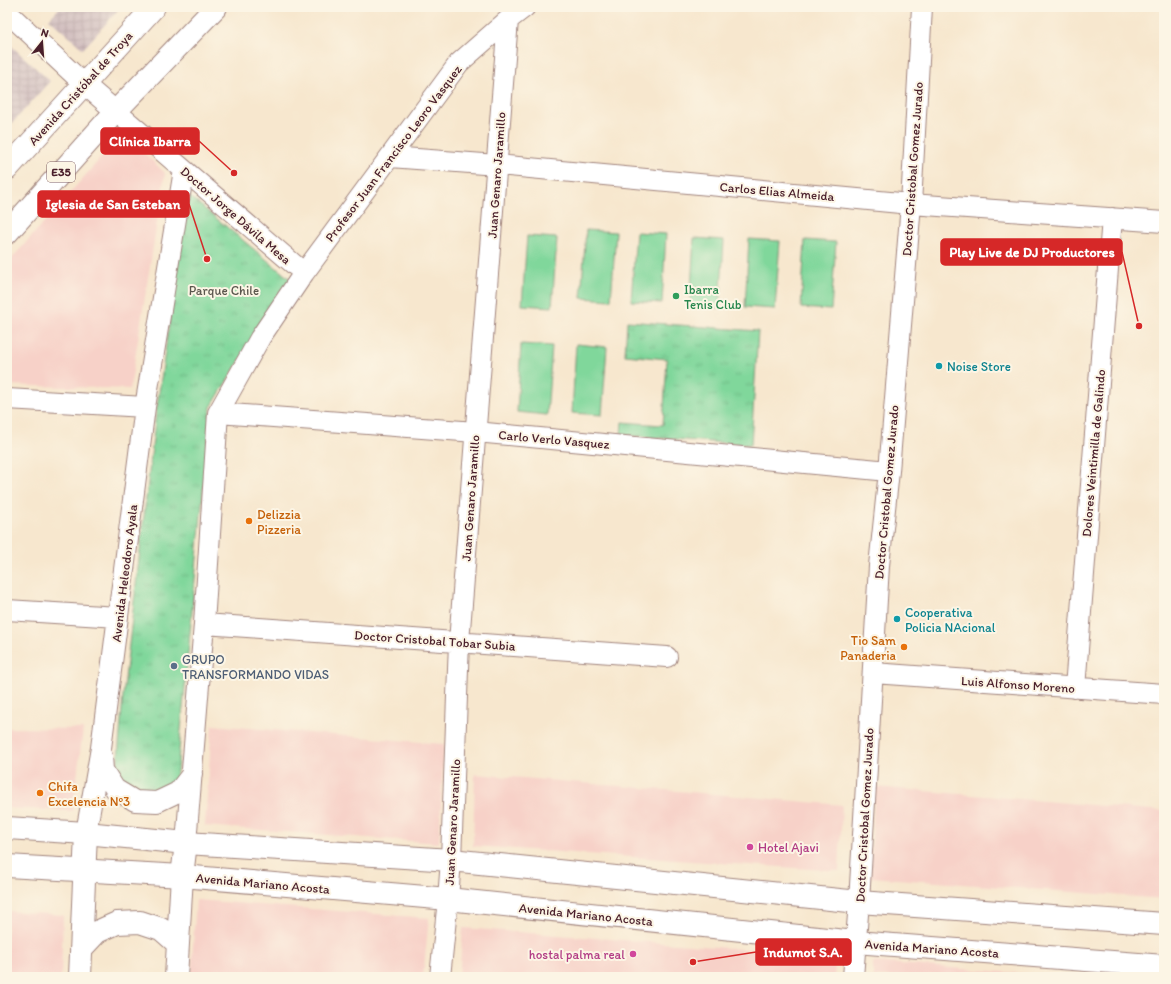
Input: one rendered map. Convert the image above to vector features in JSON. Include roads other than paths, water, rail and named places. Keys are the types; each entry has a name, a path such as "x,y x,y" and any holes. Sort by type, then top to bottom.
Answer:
{"main road":[{"name":"Avenida Cristóbal de Troya","path":"7,169 154,7"},
{"name":"E35","path":"7,233 116,111 216,7"},
{"path":"7,828 186,843 451,860 859,902 1164,924"},
{"name":"Avenida Heleodoro Ayala","path":"80,977 86,834"},
{"path":"176,977 182,876 186,843"},
{"name":"Avenida Mariano Acosta","path":"7,866 182,876 448,899 856,942 1164,966"},
{"path":"81,949 97,932 117,923 140,922 161,929 178,944"}],"street":[{"name":"Profesor Juan Francisco Leoro Vasquez","path":"304,273 460,63 508,20 525,7"},
{"name":"Doctor Cristobal Gomez Jurado","path":"853,977 859,902 879,566 889,471 911,204 922,7"},
{"name":"Doctor Jorge Dávila Mesa","path":"7,12 84,84 304,273"},
{"name":"Juan Genaro Jaramillo","path":"440,977 451,860 459,642 508,20"},
{"name":"Carlos Elias Almeida","path":"390,157 497,165 911,204 1164,222"},
{"name":"Avenida Heleodoro Ayala","path":"86,834 101,748 145,407 184,170"},
{"name":"Dolores Veintimilla de Galindo","path":"1075,688 1112,218"},
{"path":"186,843 204,624 218,413 260,338 304,273"},
{"path":"7,399 145,407"},
{"name":"Carlo Verlo Vasquez","path":"218,413 476,432 889,471"},
{"path":"7,610 118,617"},
{"name":"Doctor Cristobal Tobar Subia","path":"204,624 666,657"},
{"name":"Luis Alfonso Moreno","path":"873,673 1164,694"},
{"path":"101,748 103,770 115,790 135,801 157,802 178,792 192,774"}],"place":[{"name":"Clínica Ibarra","path":"234,173"},
{"name":"Iglesia de San Esteban","path":"207,259"},
{"name":"Ibarra Tenis Club","path":"676,296"},
{"name":"Play Live de DJ Productores","path":"1139,326"},
{"name":"Noise Store","path":"939,366"},
{"name":"Delizzia Pizzeria","path":"249,521"},
{"name":"Cooperativa Policia NAcional","path":"897,619"},
{"name":"Tio Sam Panaderia","path":"904,647"},
{"name":"GRUPO TRANSFORMANDO VIDAS","path":"174,666"},
{"name":"Chifa Excelencia Nº3","path":"40,793"},
{"name":"Hotel Ajavi","path":"750,847"},
{"name":"hostal palma real","path":"633,954"},
{"name":"Indumot S.A.","path":"693,962"}],"park label":[{"name":"Parque Chile","path":"224,290"}]}
